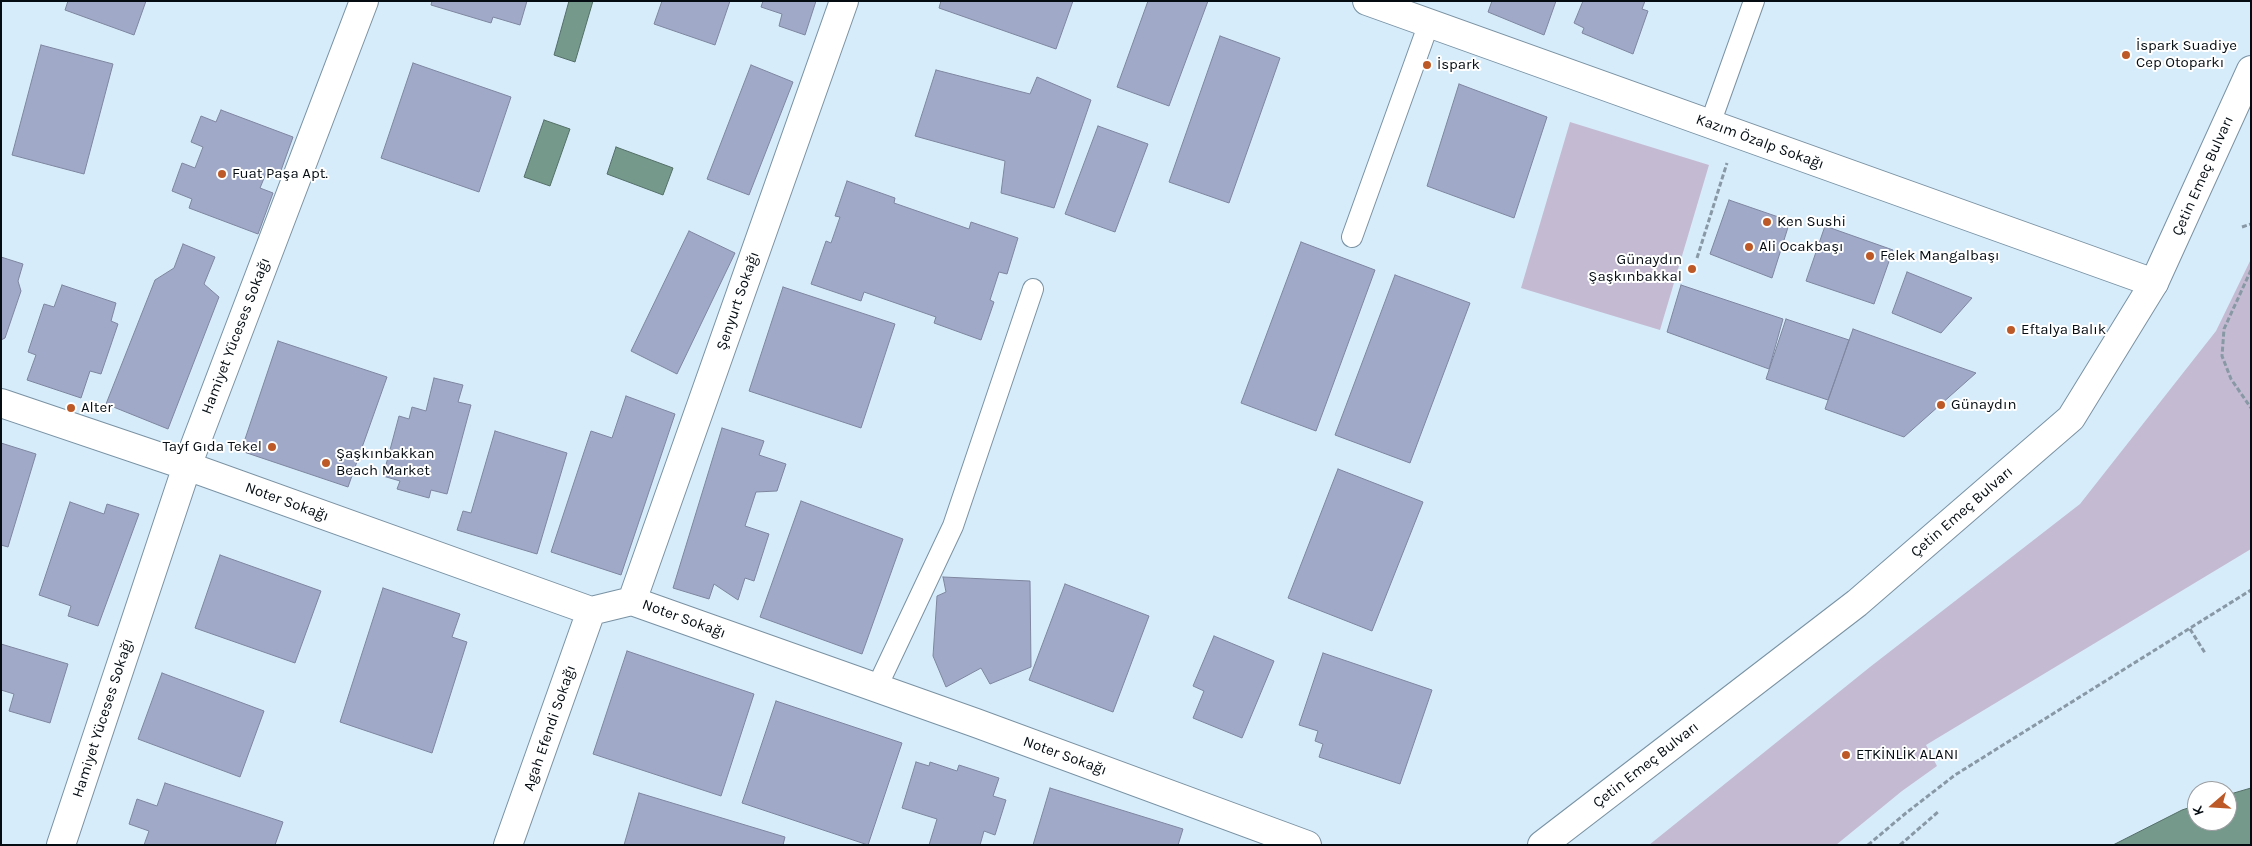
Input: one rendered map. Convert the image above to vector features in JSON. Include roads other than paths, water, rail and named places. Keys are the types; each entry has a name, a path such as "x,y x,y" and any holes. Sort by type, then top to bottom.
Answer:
{"street":[{"name":"Hamiyet Yüceses Sokağı","path":"61,845 186,466 364,1"},
{"name":"Şenyurt Sokağı","path":"632,601 844,1"},
{"name":"Kazım Özalp Sokağı","path":"1367,1 2154,283"},
{"name":"Çetin Emeç Bulvarı","path":"1542,845 1857,603 2072,418 2154,283 2251,70"},
{"name":"Noter Sokağı","path":"1,403 186,466 591,610 632,601 877,687 1307,845"},
{"name":"Agah Efendi Sokağı","path":"508,845 591,610"}],"lane":[{"path":"1710,124 1754,1"},
{"path":"1352,237 1429,23"},
{"path":"877,687 953,526 1034,288"}],"place":[{"name":"İspark Suadiye Cep Otoparkı","path":"2126,55"},
{"name":"İspark","path":"1427,65"},
{"name":"Fuat Paşa Apt.","path":"222,174"},
{"name":"Ken Sushi","path":"1767,222"},
{"name":"Ali Ocakbaşı","path":"1749,247"},
{"name":"Felek Mangalbaşı","path":"1870,256"},
{"name":"Günaydın Şaşkınbakkal","path":"1692,269"},
{"name":"Eftalya Balık","path":"2011,330"},
{"name":"Günaydın","path":"1941,405"},
{"name":"Alter","path":"71,408"},
{"name":"Tayf Gıda Tekel","path":"272,447"},
{"name":"Şaşkınbakkan Beach Market","path":"326,463"},
{"name":"ETKİNLİK ALANI","path":"1846,755"}]}
